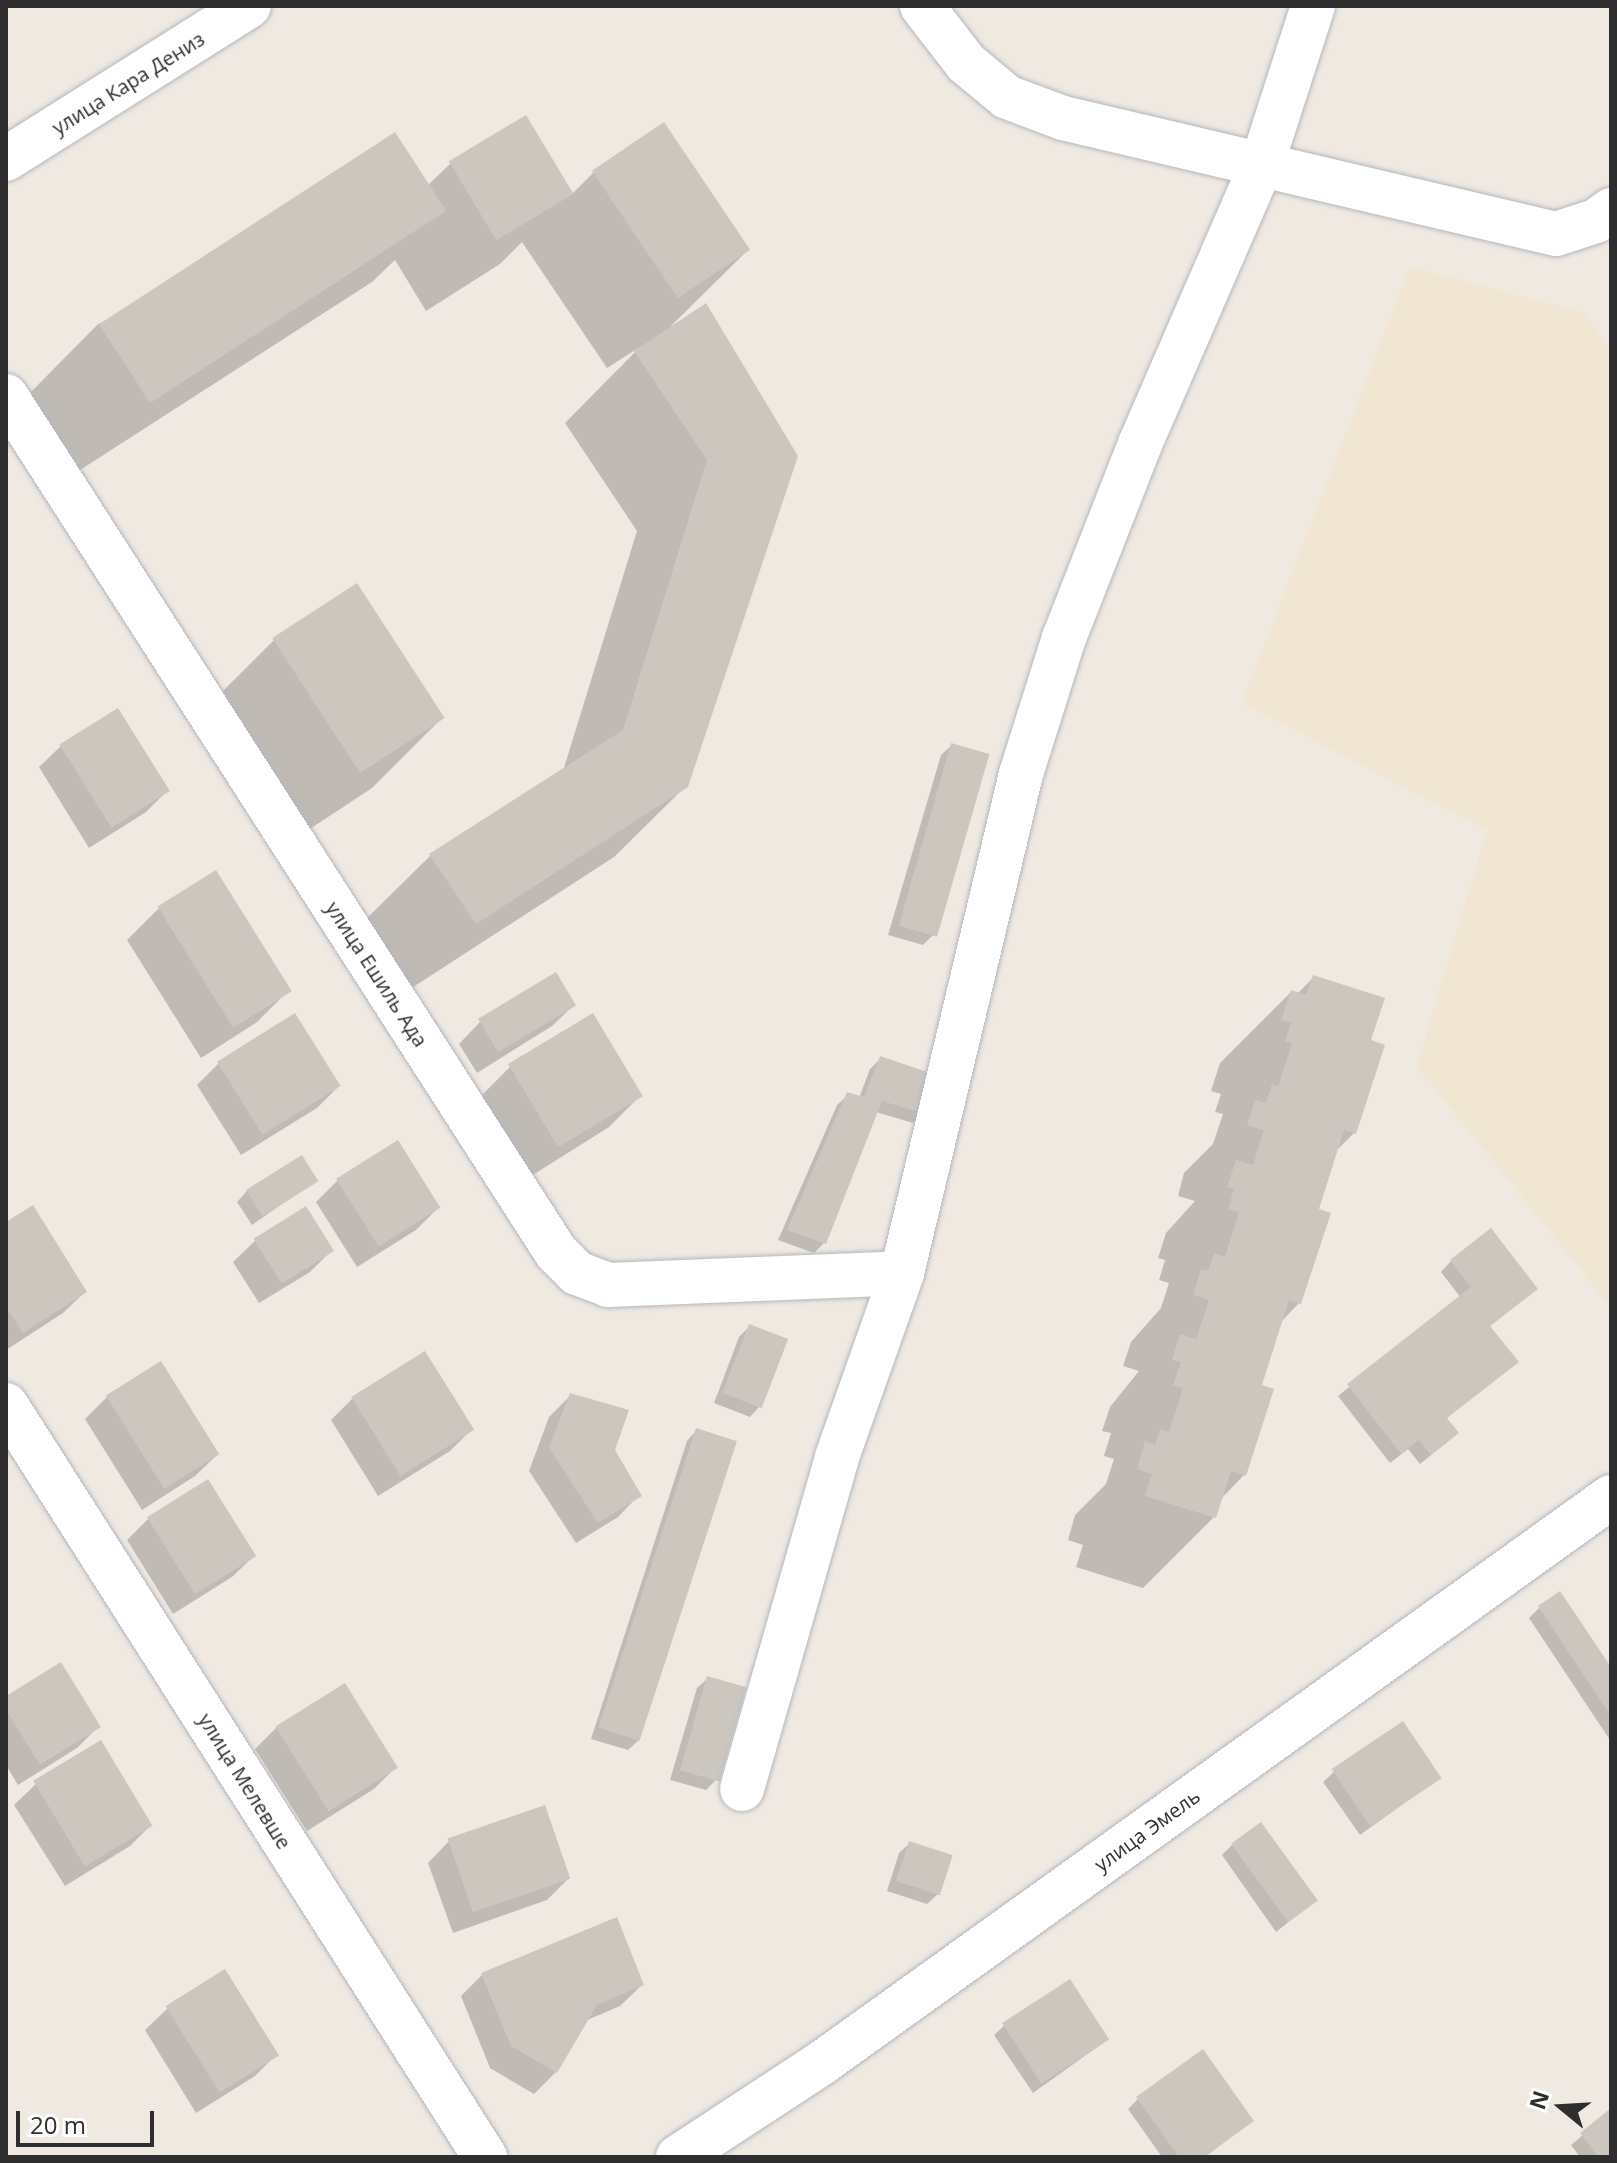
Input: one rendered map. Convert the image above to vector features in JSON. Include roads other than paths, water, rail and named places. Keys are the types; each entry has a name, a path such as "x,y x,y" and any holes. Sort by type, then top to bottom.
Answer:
{"street":[{"name":"улица Кара Дениз","path":"6,159 249,6"},
{"path":"922,6 966,63 1007,97 1063,118 1556,234 1596,221 1611,210"},
{"path":"742,1789 837,1457 902,1273 1021,774 1064,638 1262,164 1313,6"},
{"name":"улица Ешиль Ада","path":"6,396 556,1252 577,1273 608,1285 902,1273"},
{"name":"улица Мелевше","path":"6,1405 485,2157"},
{"name":"улица Эмель","path":"678,2157 823,2062 1611,1497"}]}
